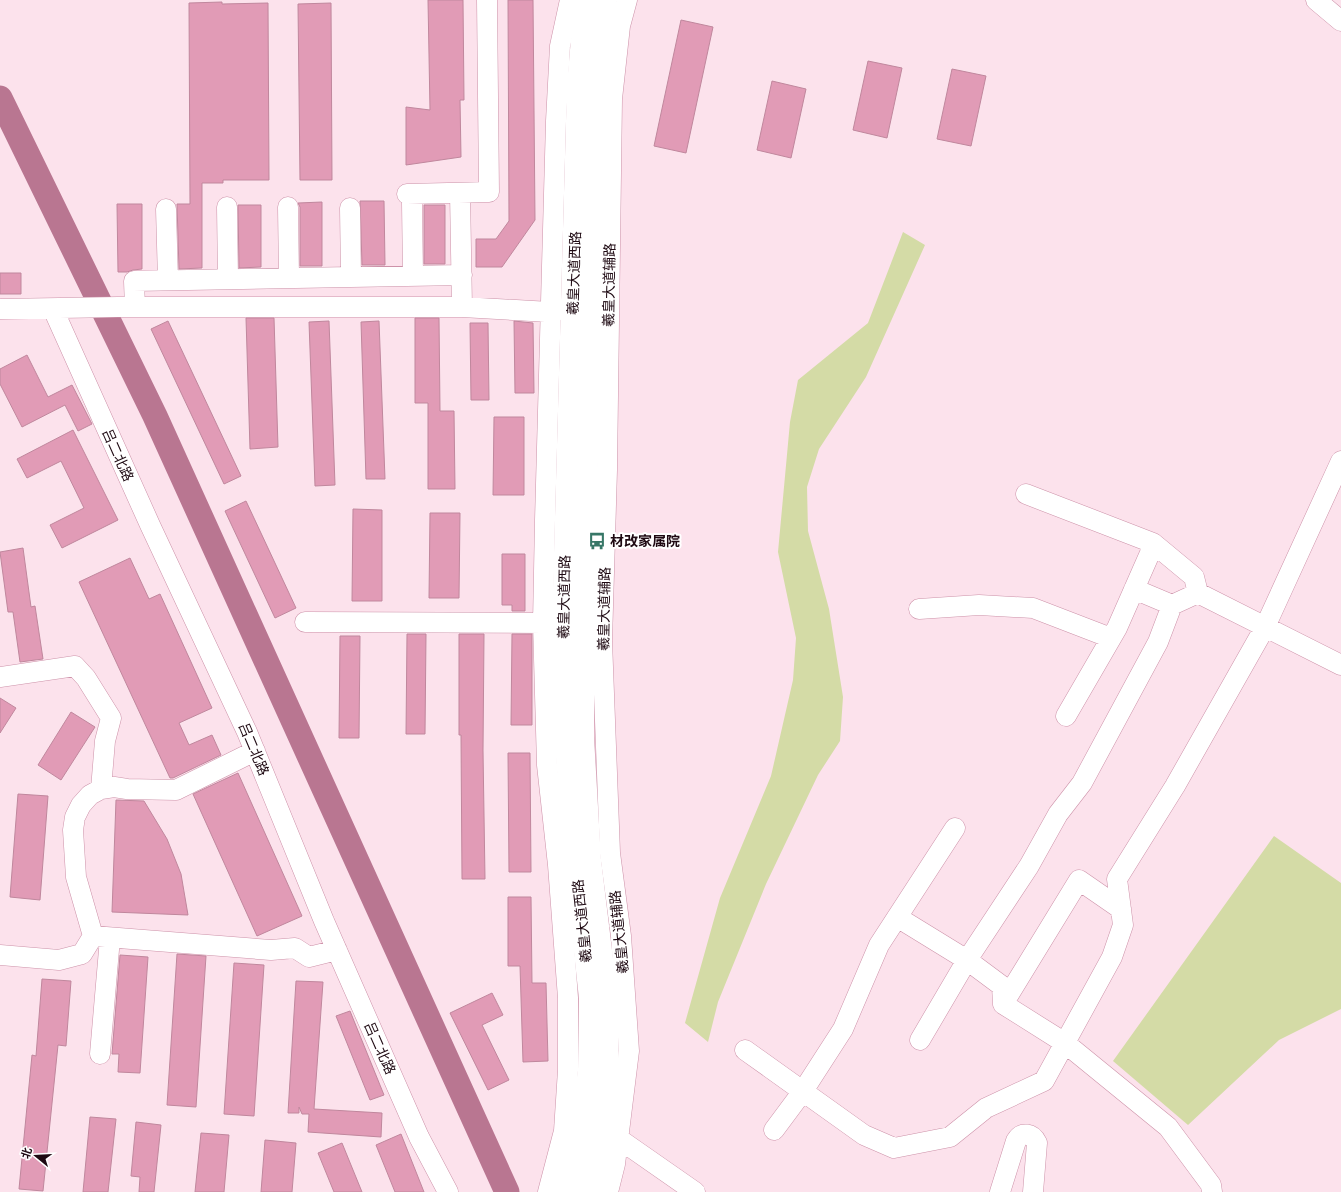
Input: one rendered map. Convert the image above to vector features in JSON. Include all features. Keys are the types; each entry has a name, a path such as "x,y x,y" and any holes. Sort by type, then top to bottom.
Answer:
{"main road":[{"name":"羲皇大道西路","path":"588,0 582,39 578,85 582,307 583,737 590,860 607,1000 608,1068 600,1141 588,1192"},
{"name":"羲皇大道西路","path":"567,1192 580,1141 589,1070 590,998 575,859 566,738 563,625 567,458 582,307 596,79 606,0"}],"street":[{"path":"413,276 410,198 489,192 487,0"},
{"path":"548,1192 564,1131 568,1070 568,998 558,865 547,765 543,623 556,121 560,46 570,0"},
{"name":"羲皇大道辅路","path":"608,1192 615,1164 629,1051 621,936 610,853 602,641 607,470 612,99 620,26 627,0"},
{"path":"1316,0 1341,21"},
{"path":"460,193 462,307"},
{"path":"227,207 228,279"},
{"path":"288,207 289,278"},
{"path":"350,208 351,277"},
{"path":"166,209 168,280"},
{"path":"126,307 134,281 462,275"},
{"path":"0,309 126,307 462,307 550,312 582,307"},
{"name":"吕二北路","path":"59,309 150,525 247,732 337,950 419,1137 448,1192"},
{"path":"745,1050 864,1135 894,1148 950,1137 986,1108 1044,1081 1112,957 1123,925 1117,879 1175,786 1265,627 1341,461"},
{"path":"1026,494 1154,544 1194,577 1198,593 1341,665"},
{"path":"1066,716 1117,628 1154,544"},
{"path":"1134,589 1172,606"},
{"path":"920,1040 967,960 1029,866 1058,814 1082,783 1158,642 1172,606 1198,593"},
{"path":"919,609 979,605 1033,608 1111,638"},
{"path":"305,622 543,623"},
{"path":"0,677 75,666 86,678 111,718 105,742 101,789"},
{"path":"100,1054 102,937 76,877 74,830 75,817 81,805 90,795 101,789 114,787 127,789 176,790 255,751"},
{"path":"774,1130 843,1029 879,945 955,828"},
{"path":"1002,1004 1079,880 1121,908"},
{"path":"897,917 967,960 1002,986 1002,1004"},
{"path":"0,956 59,960 82,954 102,937 271,950 295,948 308,957 337,950"},
{"path":"1002,1004 1065,1043 1168,1127 1211,1185 1212,1192"},
{"path":"1000,1192 1016,1141 1020,1136 1027,1134 1033,1137 1036,1143 1033,1192"},
{"path":"618,1139 695,1192"}],"green space":[{"path":"903,232 925,245 866,377 819,449 807,487 808,531 829,609 843,697 840,741 818,775 766,884 718,1002 708,1042 685,1023 720,898 771,776 793,680 796,638 778,552 790,422 798,380 868,323"},
{"path":"1274,836 1341,883 1341,1009 1279,1040 1188,1125 1113,1061"}],"building":[{"path":"428,0 463,0 464,100 460,100 461,157 406,165 406,107 430,110"},
{"path":"508,0 533,0 535,220 502,267 476,267 476,239 496,239 509,221"},
{"path":"222,2 222,4 268,3 269,180 223,180 223,183 202,183 202,268 179,269 177,204 190,204 189,3"},
{"path":"331,3 332,180 300,180 298,4"},
{"path":"681,20 713,27 686,153 654,146"},
{"path":"868,61 902,68 887,138 853,130"},
{"path":"952,69 986,76 971,146 937,139"},
{"path":"772,81 806,89 791,158 757,150"},
{"path":"360,201 384,201 385,265 362,265"},
{"path":"322,202 322,266 300,266 300,207 298,203"},
{"path":"117,204 142,204 142,269 118,272"},
{"path":"238,205 261,205 261,267 239,268"},
{"path":"424,205 445,205 445,264 424,264"},
{"path":"0,273 21,273 21,294 0,294"},
{"path":"246,318 274,318 278,447 250,449"},
{"path":"415,318 439,318 440,411 454,411 455,489 428,489 428,403 415,403"},
{"path":"168,321 241,476 224,484 151,329"},
{"path":"329,321 335,485 315,486 309,322"},
{"path":"379,321 385,479 366,479 361,322"},
{"path":"514,321 533,323 534,393 515,393"},
{"path":"470,323 488,323 489,400 471,400"},
{"path":"27,355 48,397 72,385 92,424 78,431 65,405 22,427 0,384 0,369"},
{"path":"494,417 524,417 524,495 493,495"},
{"path":"73,430 118,520 62,548 50,525 84,508 61,461 27,478 17,459"},
{"path":"246,501 296,608 275,618 225,511"},
{"path":"353,509 382,510 382,601 352,601"},
{"path":"430,513 460,513 459,598 429,598"},
{"path":"23,548 31,607 35,606 43,659 20,662 13,612 8,612 0,552"},
{"path":"502,554 525,554 525,611 512,611 512,605 502,605"},
{"path":"130,558 149,599 160,594 212,708 179,723 189,745 212,735 221,755 173,778 170,778 79,582"},
{"path":"407,634 426,634 425,734 406,734"},
{"path":"459,634 484,634 483,750 485,879 462,879 461,735 459,735"},
{"path":"512,634 532,634 532,725 511,725"},
{"path":"340,636 360,636 359,738 339,738"},
{"path":"0,698 16,708 0,733"},
{"path":"71,712 95,727 61,780 38,765"},
{"path":"508,753 530,753 531,872 509,872"},
{"path":"238,773 302,916 257,936 193,794"},
{"path":"18,794 48,796 40,900 10,897"},
{"path":"116,800 144,801 167,839 181,874 188,915 112,912"},
{"path":"508,897 531,897 532,983 546,983 548,1061 523,1062 520,966 508,966"},
{"path":"177,954 206,956 196,1107 167,1105"},
{"path":"120,955 148,957 140,1073 118,1072 119,1054 112,1054"},
{"path":"234,963 264,965 254,1116 224,1114"},
{"path":"42,979 71,981 66,1046 58,1045 43,1191 19,1189 32,1055 36,1056"},
{"path":"296,981 323,982 314,1109 382,1113 381,1137 308,1132 309,1114 302,1114 299,1107 299,1113 288,1113"},
{"path":"492,993 503,1015 482,1025 509,1080 488,1090 450,1013"},
{"path":"350,1011 384,1095 370,1100 336,1016"},
{"path":"90,1117 116,1119 108,1192 83,1192"},
{"path":"136,1122 161,1125 154,1192 139,1192 140,1177 131,1176"},
{"path":"201,1133 229,1135 224,1192 195,1192"},
{"path":"401,1134 424,1192 395,1192 376,1145"},
{"path":"265,1140 296,1143 292,1192 261,1192"},
{"path":"342,1143 362,1192 334,1192 318,1153"}],"waterway":[{"path":"0,98 155,416 507,1192"}],"place":[{"name":"材改家属院","path":"597,541"}]}
